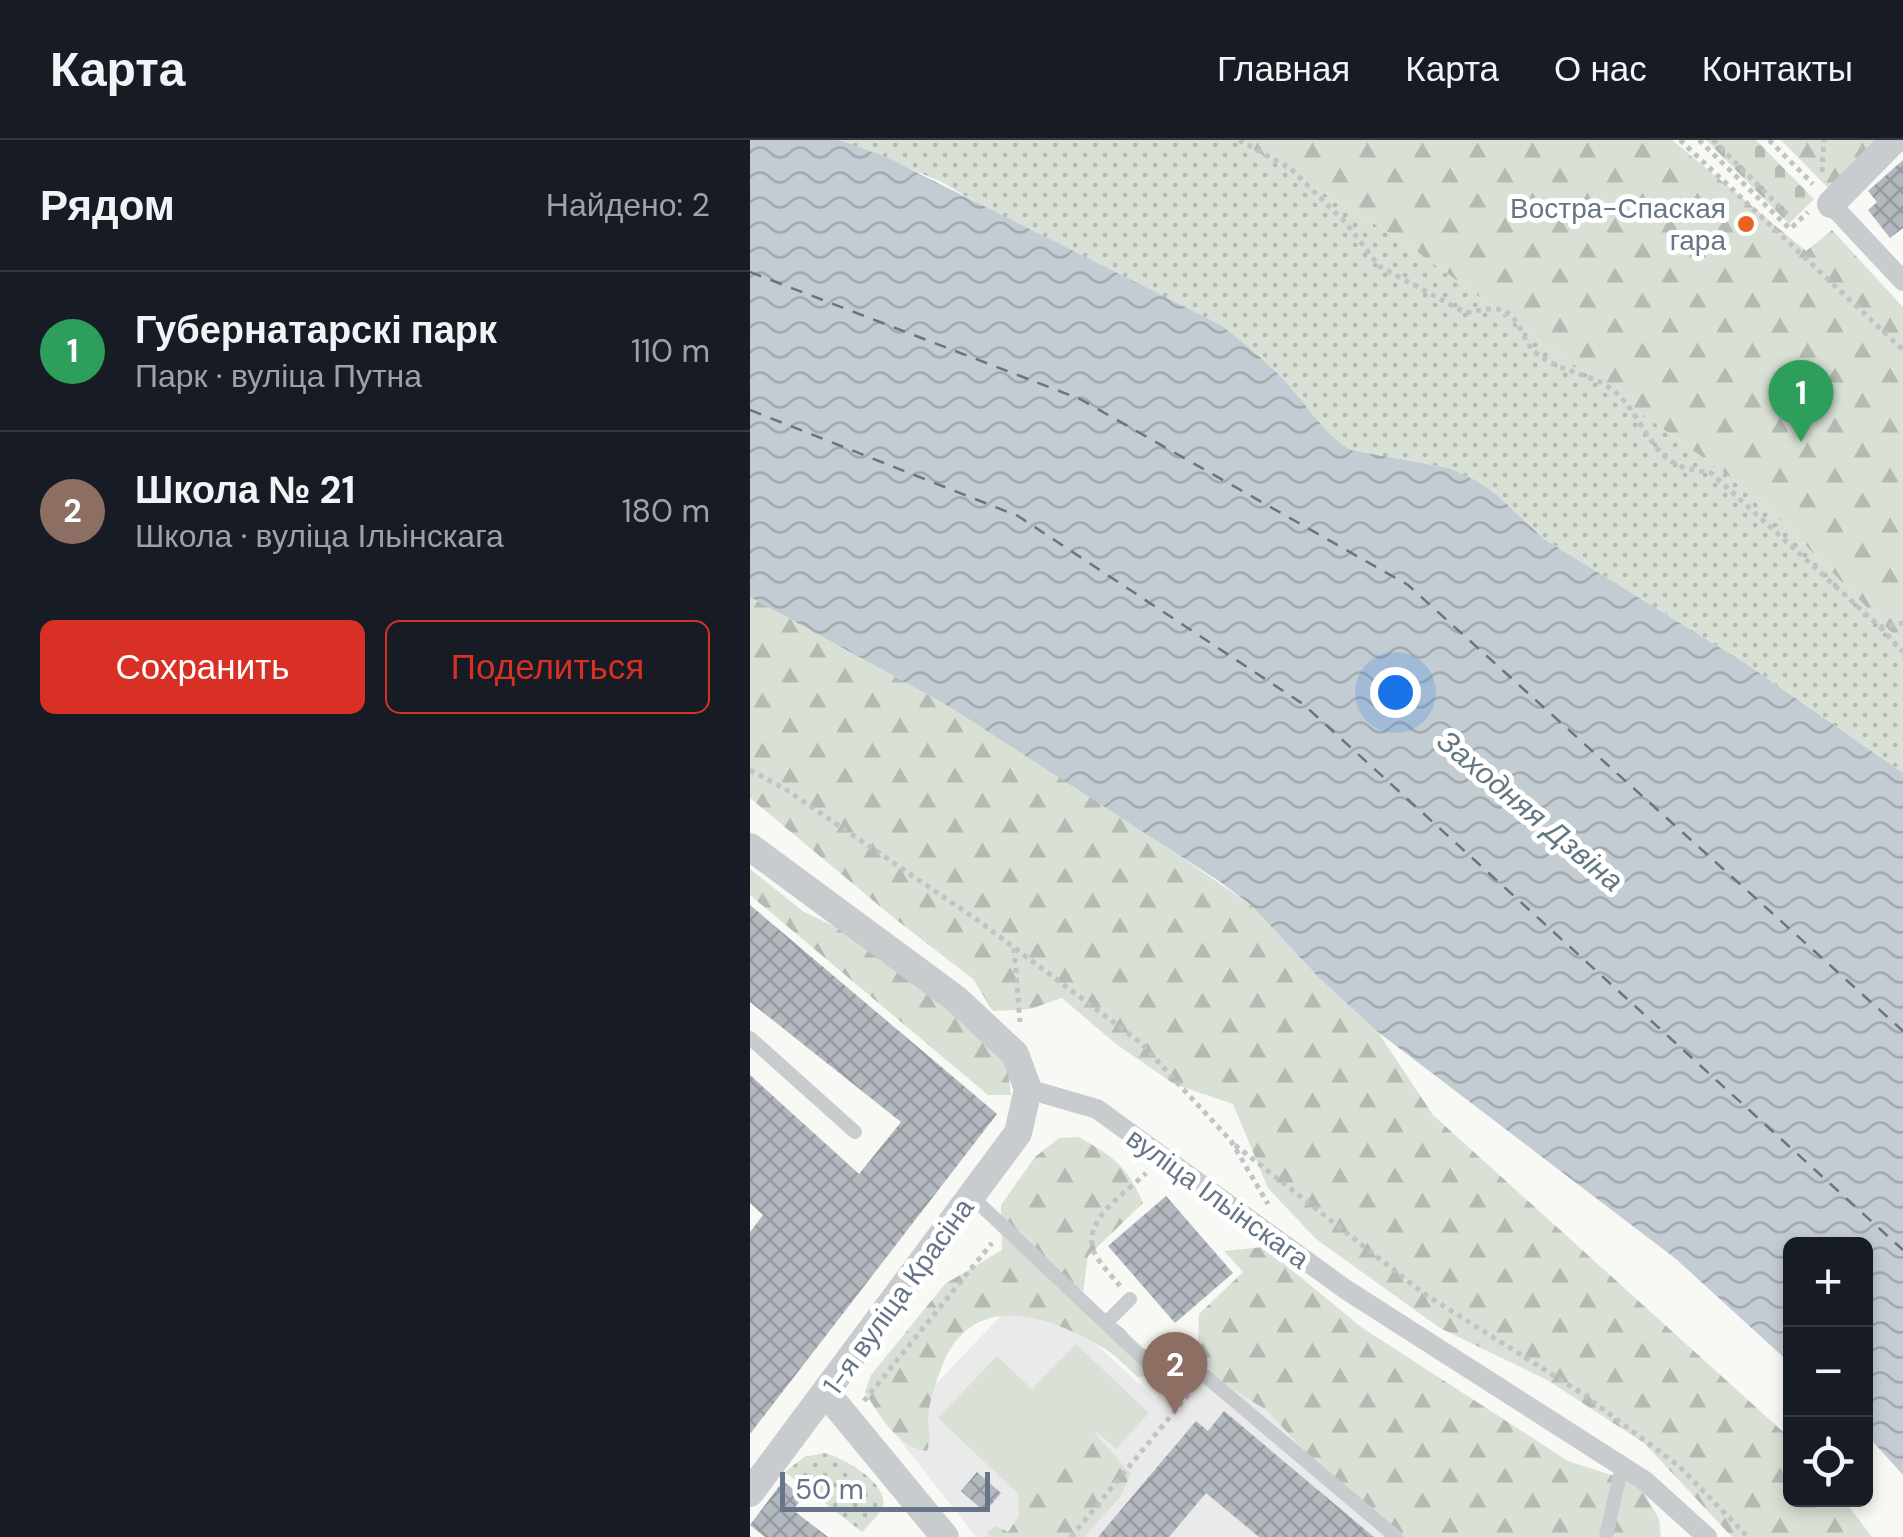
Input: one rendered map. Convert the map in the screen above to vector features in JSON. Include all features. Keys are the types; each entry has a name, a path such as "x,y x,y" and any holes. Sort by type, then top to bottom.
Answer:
{"street":[{"path":"1894,140 1831,204 1903,281"},
{"path":"750,847 956,999 1015,1054 1028,1089"},
{"name":"вуліца Ільінскага","path":"1028,1089 1097,1109 1344,1289 1645,1481 1706,1537"},
{"name":"1-я вуліца Красіна","path":"750,1493 1018,1133 1028,1089"},
{"path":"827,1394 945,1537"}],"lane":[{"path":"750,1038 855,1132"},
{"path":"971,1196 1151,1366"},
{"path":"1106,1323 1130,1298"},
{"path":"1204,1375 1396,1537"},
{"path":"1606,1537 1622,1465"}],"path":[{"path":"1239,140 1291,169 1346,223 1379,266 1466,313 1505,310 1519,326 1531,350 1558,368 1607,386 1637,414 1653,444 1678,466 1710,473 1903,652"},
{"path":"1680,140 1903,350"},
{"path":"1700,140 1790,230 1824,196 1831,204"},
{"path":"1713,140 1789,216"},
{"path":"1769,140 1821,192 1824,140"},
{"path":"1880,627 1903,623"},
{"path":"750,770 785,788 1014,948 1141,1043 1231,1141 1423,1293 1584,1394 1680,1467 1748,1537"},
{"path":"1014,948 1020,1024 1015,1054"},
{"path":"1231,1141 1271,1208"},
{"path":"1130,1298 1096,1255 1090,1238 1097,1220 1163,1158"},
{"path":"862,1404 1005,1227"},
{"path":"1151,1366 1184,1400"},
{"path":"1071,1537 1204,1375"}],"shaded area":[{"path":"1282,1275 1585,1537 976,1537 892,1430 1031,1284 1155,1399"}],"green space":[{"path":"839,140 1238,140 1402,241 1759,498 1903,644 1903,773 1748,665 1544,539 1496,494 1449,468 1351,450 1324,427 1271,367 1221,325 991,211 940,181"},
{"path":"1238,140 1672,140 1806,251 1832,230 1903,307 1903,644 1759,498 1402,241"},
{"path":"1706,140 1756,140 1814,199 1789,224"},
{"path":"1781,140 1887,140 1831,191"},
{"path":"750,597 950,707 1122,816 1252,906 1320,979 1378,1032 1433,1115 1783,1432 1783,1507 1849,1507 1872,1537 1732,1537 1644,1443 1547,1380 1440,1328 1316,1239 1268,1188 1233,1104 1174,1084 1116,1044 1062,998 1030,1009 993,1011 973,979 750,798"},
{"path":"750,869 804,912 855,936 952,1006 1007,1062 1011,1095 988,1095 750,895"},
{"path":"1078,1137 1118,1163 1143,1203 1088,1256 1082,1300 1121,1327 1150,1354 1149,1376 1138,1377 1107,1350 1057,1325 1034,1318 990,1318 971,1327 954,1344 941,1369 929,1408 927,1451 907,1444 890,1429 865,1392 871,1375 945,1284 1002,1250 1001,1205 1035,1157 1059,1138"},
{"path":"1264,1247 1361,1327 1568,1461 1639,1484 1659,1519 1661,1537 1399,1537 1320,1468 1268,1411 1216,1379 1198,1346 1199,1314 1243,1272 1224,1251"},
{"path":"1076,1344 1149,1413 1116,1449 1096,1431 1028,1503 938,1418 997,1356 1032,1389"},
{"path":"1086,1423 1131,1474 1120,1497 1084,1537 990,1537 987,1533 996,1526 1008,1532 1019,1516 1018,1470"},
{"path":"824,1453 852,1465 872,1480 883,1497 877,1516 862,1532 785,1472 804,1457"}],"water":[{"name":"Заходняя Дзвіна","path":"750,140 839,140 886,157 1221,325 1271,367 1324,427 1351,450 1449,468 1477,481 1544,539 1748,665 1903,773 1903,1475 1873,1442 1873,1237 1783,1237 1783,1357 1676,1259 1378,1032 1320,979 1252,906 1219,881 950,707 750,597"}],"building":[{"path":"1903,160 1903,228 1890,238 1868,210 1877,202 1868,191"},
{"path":"750,905 997,1114 750,1434 750,1232 763,1215 750,1203 750,1075 859,1174 901,1122 750,1002"},
{"path":"1166,1196 1233,1273 1175,1323 1108,1246"},
{"path":"1224,1411 1374,1537 1259,1537 1206,1493 1169,1537 1098,1537 1196,1421 1208,1431"},
{"path":"977,1472 1001,1493 985,1512 961,1491"},
{"path":"783,1481 803,1497 793,1510 828,1537 765,1537 750,1525"}],"ferry route":[{"path":"750,272 1080,399 1408,585 1903,1031"},
{"path":"750,410 1018,516 1303,704 1903,1250"}],"place":[{"name":"Востра-Спаская гара","path":"1746,224"},
{"name":"Губернатарскі парк","path":"1801,442"},
{"name":"Школа № 21","path":"1175,1414"}]}
